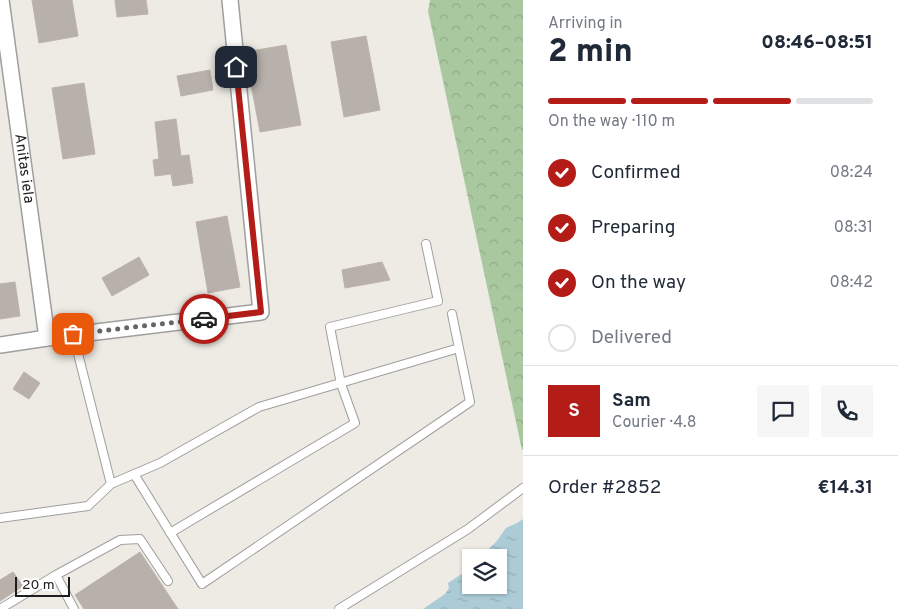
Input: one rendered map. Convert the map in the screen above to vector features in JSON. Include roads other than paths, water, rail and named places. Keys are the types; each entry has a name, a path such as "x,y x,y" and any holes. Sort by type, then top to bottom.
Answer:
{"street":[{"name":"Anitas iela","path":"1,0 47,338"},
{"path":"0,345 73,334 261,312 230,0"}],"lane":[{"path":"170,533 355,423 341,384 330,327 438,301 426,244"},
{"path":"134,474 202,584 470,402 452,314"},
{"path":"73,334 111,484"},
{"path":"0,518 88,506 111,484 160,463 259,407 459,348"},
{"path":"339,609 468,529 523,488"},
{"path":"0,609 56,575 120,540 140,539 168,581"},
{"path":"56,575 74,609"}],"water":[{"path":"523,519 523,609 423,609 445,594 449,588 448,583 462,574 462,594 507,594 507,549 489,549 506,528"}]}
